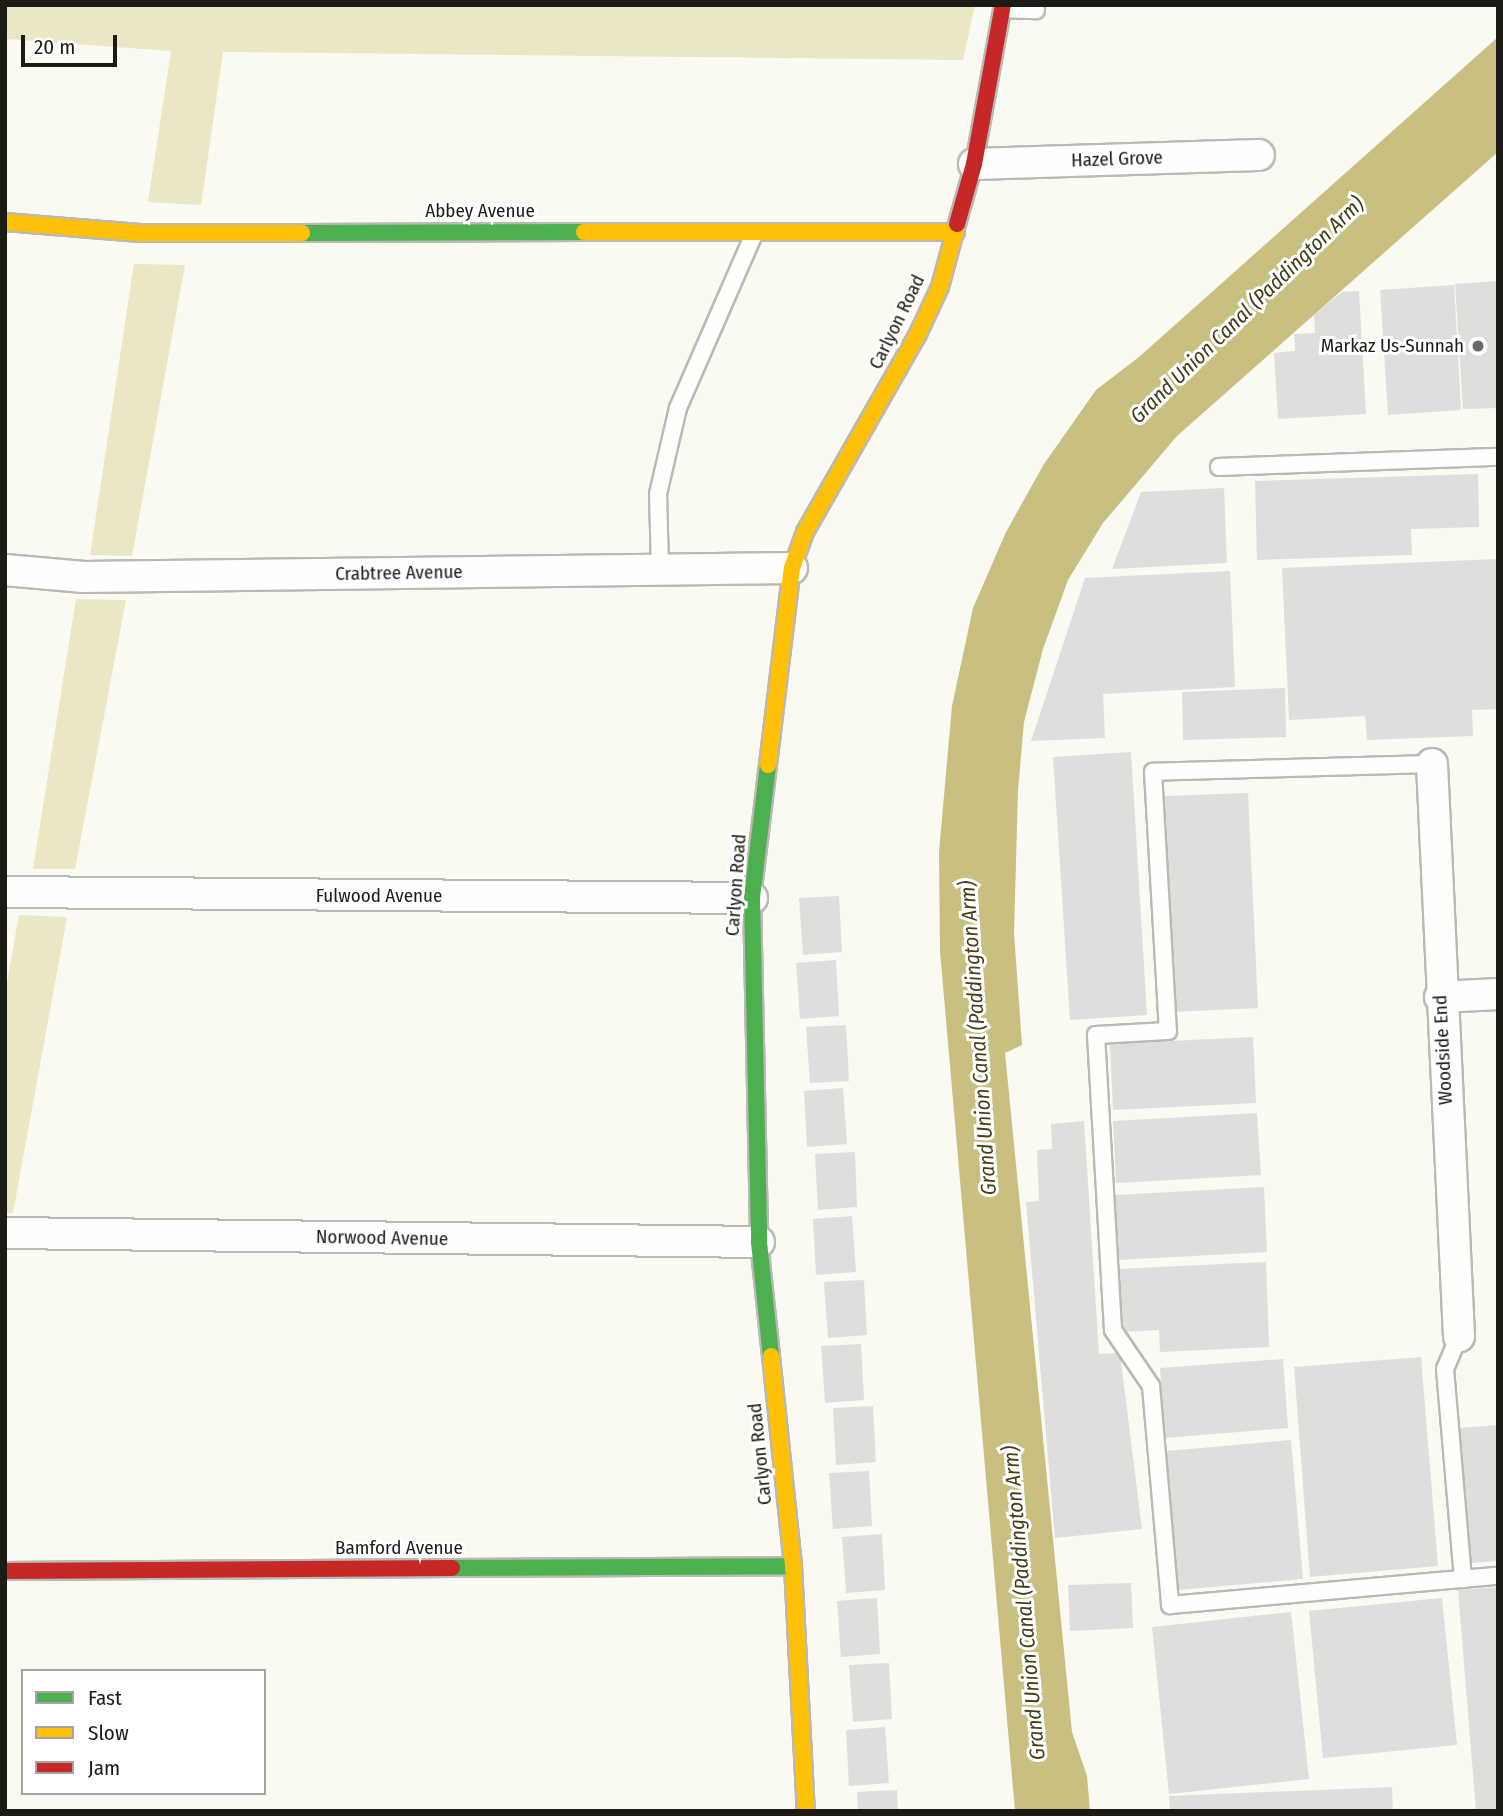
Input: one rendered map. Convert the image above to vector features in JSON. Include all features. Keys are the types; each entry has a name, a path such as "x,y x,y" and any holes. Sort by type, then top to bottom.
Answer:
{"street":[{"name":"Carlyon Road","path":"806,1811 793,1566 759,1242 752,898 792,568 805,532 917,335 940,287 974,164 1003,7"},
{"name":"Hazel Grove","path":"974,164 1259,155"},
{"name":"Abbey Avenue","path":"5,222 140,233 956,232"},
{"name":"Crabtree Avenue","path":"5,570 84,577 792,568"},
{"name":"Woodside End","path":"1432,764 1440,998 1459,1336"},
{"name":"Fulwood Avenue","path":"5,892 752,898"},
{"path":"1440,998 1498,994"},
{"name":"Norwood Avenue","path":"5,1233 759,1242"},
{"name":"Bamford Avenue","path":"5,1571 793,1566"}],"lane":[{"path":"1003,7 1036,10"},
{"path":"660,569 658,494 678,408 755,232"},
{"path":"1219,467 1498,457"},
{"path":"1432,764 1153,772 1168,1031 1096,1035 1113,1329 1151,1387 1170,1605 1498,1576"},
{"path":"1459,1336 1445,1368 1463,1579"}],"shaded area":[{"path":"5,5 975,5 963,60 223,52 201,205 148,202 171,51 5,39"},
{"path":"134,264 185,265 132,556 90,555"},
{"path":"76,599 126,600 75,869 33,869"},
{"path":"19,915 67,917 13,1213 5,1213 5,994"}],"water":[{"name":"Grand Union Canal (Paddington Arm)","path":"1498,37 1498,152 1177,436 1103,523 1068,580 1043,649 1024,722 1018,790 1014,933 1022,1045 1005,1053 1072,1732 1087,1776 1090,1811 1015,1811 940,951 939,852 952,706 973,608 1006,532 1044,464 1096,390 1139,357"}],"building":[{"name":"Markaz Us-Sunnah","path":"1498,281 1498,408 1463,409 1455,284"},
{"path":"1454,285 1461,410 1388,415 1380,290"},
{"path":"1359,291 1366,414 1278,419 1274,353 1295,351 1294,334 1315,333 1314,315 1342,292"},
{"path":"1478,474 1479,527 1411,529 1412,555 1257,560 1255,481"},
{"path":"1224,488 1227,563 1112,569 1141,492"},
{"path":"1498,559 1498,709 1472,710 1473,736 1367,740 1365,716 1289,720 1282,568"},
{"path":"1230,571 1235,687 1103,694 1105,738 1031,741 1085,578"},
{"path":"1285,688 1286,737 1183,740 1182,692"},
{"path":"1131,752 1147,1015 1070,1020 1053,757"},
{"path":"1248,793 1258,1008 1174,1012 1164,796"},
{"path":"839,896 842,952 803,955 799,898"},
{"path":"836,960 839,1016 800,1019 796,963"},
{"path":"846,1025 849,1081 810,1083 806,1027"},
{"path":"1253,1037 1256,1103 1113,1110 1110,1044"},
{"path":"843,1088 847,1144 807,1147 804,1091"},
{"path":"1257,1113 1261,1175 1116,1183 1113,1121"},
{"path":"1084,1121 1099,1354 1120,1353 1142,1529 1055,1538 1026,1202 1039,1201 1037,1150 1052,1149 1051,1124"},
{"path":"855,1152 857,1207 818,1210 815,1154"},
{"path":"1264,1187 1267,1252 1118,1260 1115,1195"},
{"path":"852,1216 856,1272 816,1275 813,1219"},
{"path":"1266,1262 1269,1347 1160,1352 1159,1330 1120,1332 1117,1269"},
{"path":"864,1280 867,1335 828,1338 824,1282"},
{"path":"861,1344 864,1400 825,1403 821,1346"},
{"path":"1421,1357 1438,1566 1310,1577 1294,1367"},
{"path":"1283,1359 1288,1428 1165,1438 1160,1368"},
{"path":"873,1406 876,1462 836,1465 833,1408"},
{"path":"1498,1425 1498,1561 1471,1563 1460,1428"},
{"path":"1291,1440 1303,1579 1178,1590 1166,1451"},
{"path":"869,1471 872,1526 833,1529 829,1473"},
{"path":"882,1534 885,1590 846,1593 842,1537"},
{"path":"1131,1583 1133,1628 1070,1631 1068,1585"},
{"path":"1498,1587 1498,1811 1476,1811 1458,1590"},
{"path":"877,1598 880,1654 841,1657 837,1601"},
{"path":"1442,1598 1457,1745 1323,1758 1309,1611"},
{"path":"1291,1612 1309,1779 1169,1794 1152,1627"},
{"path":"889,1663 892,1719 853,1722 849,1665"},
{"path":"885,1727 889,1783 849,1786 846,1730"},
{"path":"1392,1787 1393,1811 1170,1811 1169,1796"},
{"path":"897,1790 898,1811 858,1811 857,1792"}],"traffic: fast":[{"path":"302,233 584,232"},
{"path":"768,765 752,898 759,1242 771,1356"},
{"path":"452,1568 793,1566"}],"traffic: slow":[{"path":"5,222 140,233 302,233"},
{"path":"768,765 792,568 805,532 917,336 940,287 957,224"},
{"path":"584,232 956,232"},
{"path":"771,1356 793,1566 806,1811"}],"traffic: jam":[{"path":"957,224 974,164 1003,5"},
{"path":"5,1571 452,1568"}],"place":[{"name":"Markaz Us-Sunnah","path":"1478,346"}]}
